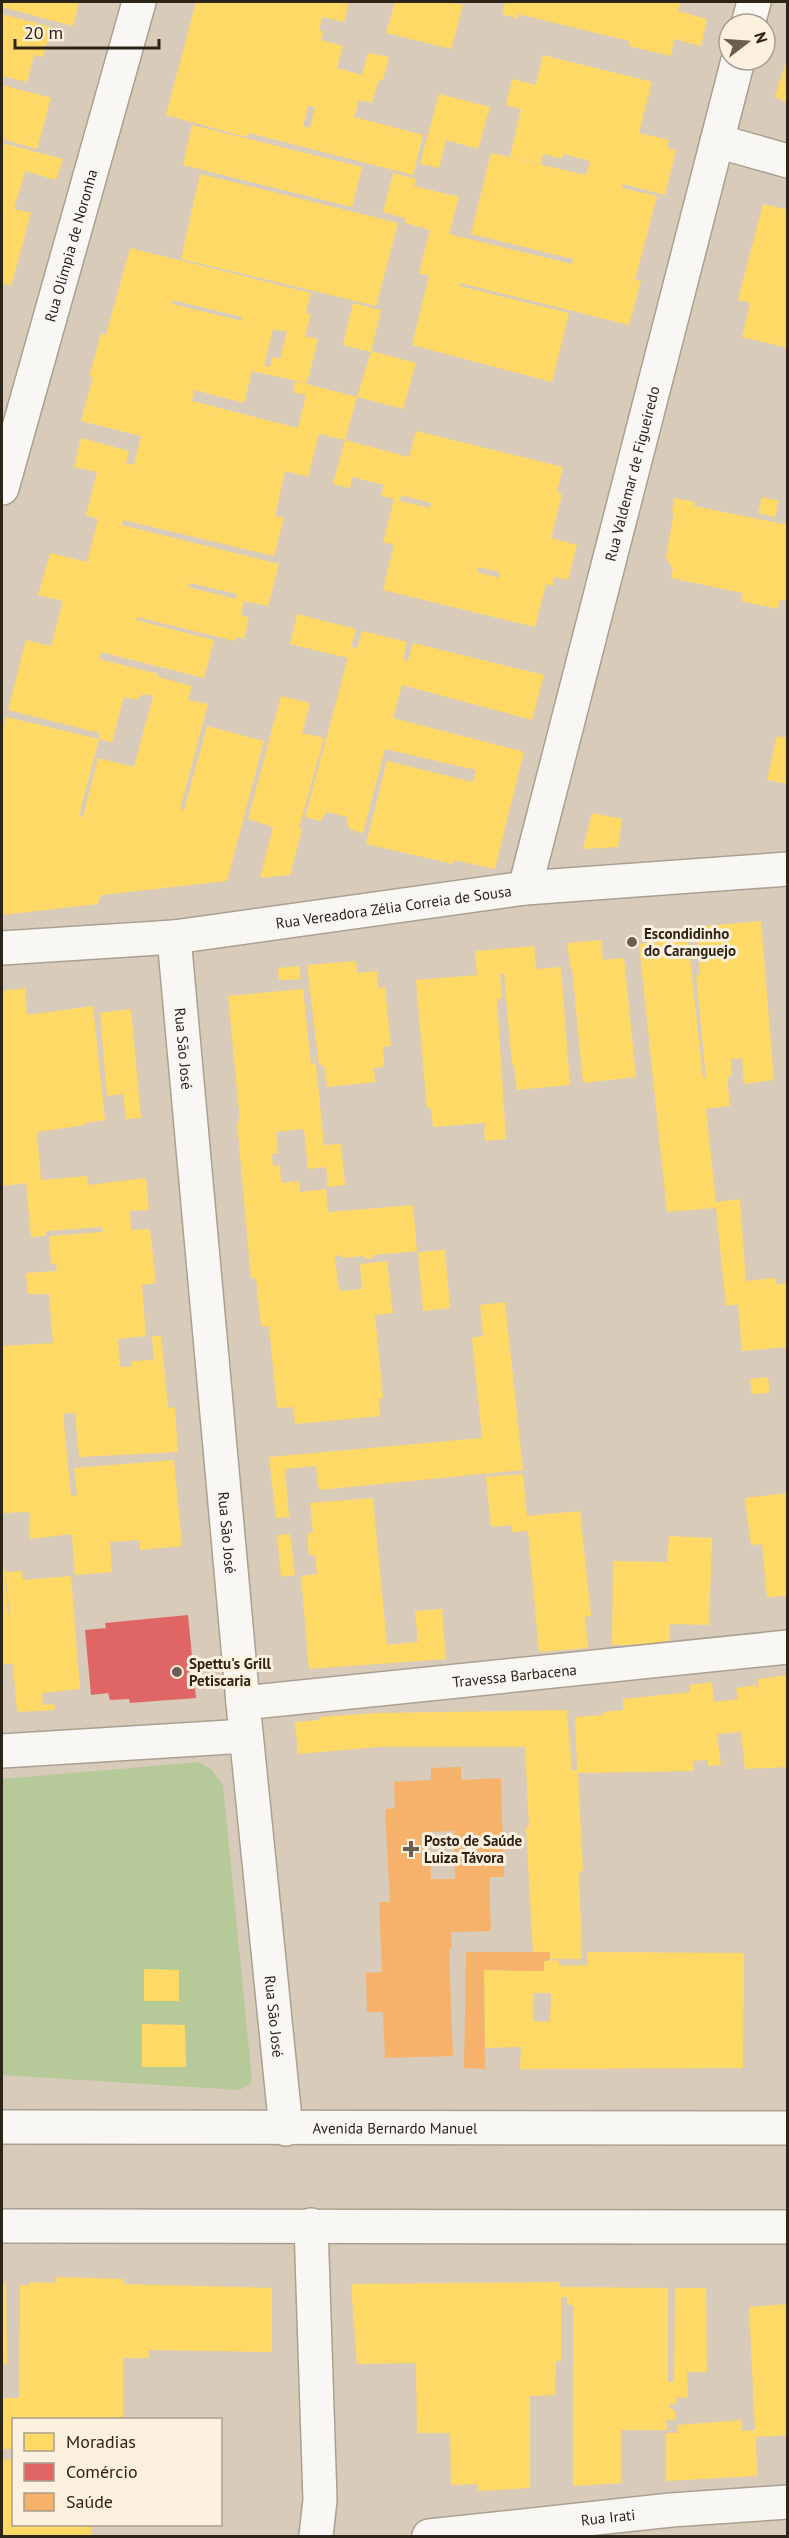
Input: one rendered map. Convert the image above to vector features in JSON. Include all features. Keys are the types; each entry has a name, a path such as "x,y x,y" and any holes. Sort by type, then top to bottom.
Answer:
{"street":[{"name":"Rua Olímpia de Noronha","path":"2,488 139,2"},
{"name":"Rua Valdemar de Figueiredo","path":"525,888 735,72"},
{"path":"717,141 788,161"},
{"name":"Rua Vereadora Zélia Correia de Sousa","path":"2,948 174,937 525,888 788,869"},
{"name":"Rua São José","path":"174,937 246,1736 285,2129"},
{"name":"Travessa Barbacena","path":"243,1703 788,1647"},
{"path":"2,1751 246,1736"},
{"name":"Avenida Bernardo Manuel","path":"2,2127 788,2128"},
{"path":"312,2225 320,2500 316,2536"},
{"path":"2,2226 788,2227"},
{"name":"Rua Irati","path":"429,2536 671,2510 788,2502"}],"green space":[{"path":"199,1762 211,1769 223,1785 252,2080 249,2085 239,2090 2,2075 2,1779"}],"building: Moradias":[{"path":"2,2 79,2 73,26 2,7"},
{"path":"196,2 349,2 344,22 322,17 319,31 323,31 321,40 343,46 337,68 362,75 368,53 389,57 383,80 378,82 372,103 359,100 354,117 423,135 413,175 249,133 246,137 166,115","holes":["308,106 315,107 310,128 303,126"]},
{"path":"395,2 448,2 463,5 451,49 386,33"},
{"path":"505,2 681,2 678,11 707,19 701,46 674,39 671,56 629,46 630,41 518,14 518,19 502,14"},
{"path":"2,14 51,27 43,57 34,55 27,82 2,76"},
{"path":"788,54 788,103 775,97"},
{"path":"543,55 652,82 639,133 669,140 667,148 676,150 665,195 623,184 622,188 657,196 635,280 641,281 629,325 460,283 460,286 569,313 552,382 412,345 429,276 419,273 430,230 405,223 405,218 383,212 393,173 416,179 414,186 459,197 449,234 572,264 573,259 471,234 491,153 586,175 590,161 563,154 562,159 543,154 541,164 510,157 521,109 506,105 512,79 536,85"},
{"path":"2,85 51,98 37,149 2,139"},
{"path":"439,94 490,107 478,149 446,140 439,168 420,164"},
{"path":"192,125 362,167 352,207 183,165"},
{"path":"2,143 63,159 56,180 25,171 14,209 31,213 11,286 2,283"},
{"path":"200,174 398,223 376,306 181,259"},
{"path":"763,204 788,210 788,348 742,337 750,303 738,300"},
{"path":"130,248 311,293 306,313 311,314 305,336 318,339 307,383 252,371 244,403 194,390 192,401 298,428 306,395 293,392 295,381 357,397 345,440 319,434 308,477 285,471 275,516 284,518 274,556 123,520 122,525 279,564 268,606 244,601 241,615 249,618 244,639 236,637 235,641 137,617 136,620 214,640 204,678 101,652 99,659 158,674 158,677 192,686 188,700 208,704 180,809 184,810 207,726 264,741 227,881 101,895 98,904 2,915 2,734 6,717 99,739 99,733 8,710 26,640 51,646 63,601 38,595 50,553 87,562 98,519 86,515 97,472 74,467 81,438 129,451 126,463 134,465 141,436 81,421 93,377 89,377 101,334 106,335","holes":["173,300 242,317 242,321 172,304","273,329 287,332 280,359 272,357 270,367 264,366","190,583 237,594 236,599 188,587","143,694 153,696 134,767 98,758 83,817 79,816 99,739 112,742 124,697 137,700"]},
{"path":"353,303 381,310 371,351 416,363 403,409 357,397 371,352 343,345"},
{"path":"416,431 563,467 557,492 562,494 551,538 577,545 568,580 554,577 553,586 546,584 535,627 383,590 394,545 383,542 394,499 381,496 384,485 352,477 350,488 333,484 345,440 409,457","holes":["401,495 431,503 430,508 400,501","478,567 500,572 499,578 477,572"]},
{"path":"762,497 779,501 775,517 758,513"},
{"path":"674,498 695,502 694,506 788,525 788,601 780,600 778,609 741,601 743,593 671,578 673,569 666,557 674,512 672,511"},
{"path":"297,614 356,629 351,646 357,649 362,631 407,642 403,660 408,661 413,643 544,675 532,720 402,685 393,718 524,752 495,869 453,860 453,864 366,844 387,761 473,782 476,770 385,749 363,833 349,829 347,817 327,812 320,821 305,817 348,658 290,644"},
{"path":"281,696 310,703 302,733 324,738 299,828 302,829 290,875 260,878 273,827 248,819"},
{"path":"777,736 788,738 788,784 767,780"},
{"path":"592,813 622,819 618,847 583,849"},
{"path":"761,921 774,1080 744,1084 742,1058 731,1059 732,1076 727,1077 730,1106 706,1109 716,1202 740,1199 746,1281 775,1278 776,1284 788,1283 788,1347 742,1351 738,1304 726,1306 716,1208 667,1212 639,944 688,939 703,1078 706,1078 696,975 700,975 696,927"},
{"path":"601,940 603,960 624,958 636,1077 583,1083 572,967 570,967 567,943"},
{"path":"534,946 536,969 561,967 570,1085 517,1090 514,1065 512,1065 504,974 500,974 502,999 497,999 506,1139 485,1141 485,1123 433,1127 431,1108 427,1109 416,980 477,975 475,951"},
{"path":"356,961 357,973 377,971 378,988 385,987 391,1046 383,1047 383,1067 374,1068 375,1082 327,1087 324,1065 319,1065 307,965"},
{"path":"299,966 301,979 279,980 278,968"},
{"path":"25,988 27,1015 93,1006 105,1120 37,1132 41,1180 87,1176 88,1185 146,1178 149,1210 130,1211 131,1230 150,1229 156,1283 142,1285 146,1336 118,1339 120,1367 131,1366 132,1361 154,1360 152,1336 161,1336 168,1408 175,1407 178,1452 79,1457 75,1413 63,1413 71,1496 77,1495 74,1468 174,1460 182,1546 140,1550 140,1540 110,1542 112,1572 75,1575 72,1534 30,1539 29,1512 2,1513 2,1346 53,1343 49,1294 28,1294 26,1273 57,1271 56,1264 51,1264 49,1236 103,1232 102,1227 46,1231 46,1236 31,1237 26,1183 2,1186 2,991"},
{"path":"303,989 311,1064 316,1063 324,1145 341,1144 345,1185 328,1187 326,1167 308,1169 304,1129 276,1132 278,1153 272,1154 273,1167 280,1165 281,1183 299,1181 300,1192 326,1189 328,1212 413,1205 417,1251 373,1255 374,1258 365,1259 364,1256 342,1258 342,1255 335,1256 339,1291 362,1289 360,1264 387,1261 393,1313 375,1315 383,1398 379,1398 380,1416 295,1424 293,1407 277,1408 269,1326 261,1327 256,1278 251,1279 237,1122 240,1121 228,996"},
{"path":"131,1009 141,1118 126,1119 123,1094 107,1096 100,1013"},
{"path":"445,1250 450,1308 423,1311 418,1252"},
{"path":"505,1302 523,1470 319,1490 316,1466 285,1469 289,1517 276,1518 269,1457 482,1438 472,1338 483,1336 480,1305"},
{"path":"768,1377 770,1393 752,1394 750,1379"},
{"path":"523,1474 527,1516 580,1511 591,1616 585,1616 588,1648 539,1652 528,1531 512,1532 512,1525 491,1527 486,1477"},
{"path":"788,1493 788,1596 767,1597 762,1544 751,1545 745,1498"},
{"path":"373,1498 387,1645 418,1642 415,1611 442,1609 446,1659 309,1669 301,1576 317,1574 315,1555 309,1556 307,1533 313,1533 310,1503"},
{"path":"290,1534 295,1575 281,1577 277,1535"},
{"path":"669,1536 712,1538 709,1625 670,1624 670,1645 612,1645 613,1561 667,1562"},
{"path":"2,1556 5,1572 22,1571 23,1580 71,1576 80,1689 42,1693 43,1705 54,1704 55,1710 17,1712 13,1664 2,1664","holes":["5,1578 6,1578 10,1618"]},
{"path":"788,1675 788,1767 745,1769 741,1732 717,1734 721,1765 708,1766 708,1760 693,1761 694,1771 578,1773 583,1871 579,1871 582,1959 549,1959 550,1952 533,1953 526,1827 529,1827 525,1747 378,1747 298,1754 295,1722 320,1720 320,1717 376,1713 567,1710 572,1770 577,1770 575,1717 603,1715 603,1712 623,1710 623,1699 690,1692 690,1685 712,1682 714,1702 738,1699 736,1688 756,1685 758,1689 758,1679"},
{"path":"587,1952 744,1953 743,2068 520,2069 521,2047 485,2048 484,1970 544,1971 544,1961 550,1960 559,1961 559,1965 588,1965","holes":["534,1993 551,1993 550,2022 533,2021"]},
{"path":"144,1969 179,1970 179,2001 144,2001"},
{"path":"142,2024 185,2025 186,2067 142,2067"},
{"path":"56,2277 124,2279 124,2284 272,2288 272,2352 149,2350 149,2358 123,2358 123,2418 12,2418 12,2449 2,2449 2,2398 19,2398 20,2285 30,2285 30,2282 56,2283"},
{"path":"2,2282 6,2282 7,2364 2,2364"},
{"path":"560,2282 560,2287 668,2288 668,2382 674,2382 675,2288 706,2288 707,2372 687,2372 688,2398 677,2397 676,2404 669,2404 669,2408 675,2411 676,2420 666,2420 667,2430 621,2430 621,2483 573,2486 573,2305 567,2305 567,2297 561,2297 561,2361 556,2361 555,2395 530,2396 530,2488 477,2491 477,2484 451,2485 450,2433 417,2433 416,2363 357,2364 351,2284"},
{"path":"788,2304 788,2435 756,2437 757,2476 666,2481 666,2433 678,2433 678,2425 741,2420 742,2431 755,2430 749,2307"},
{"path":"12,2459 12,2526 91,2526 92,2536 2,2536 2,2460"}],"building: Comércio":[{"path":"188,1615 196,1698 130,1703 129,1699 110,1700 108,1693 91,1695 85,1630 106,1628 105,1623"}],"building: Saúde":[{"path":"461,1767 461,1780 501,1778 504,1877 489,1877 491,1931 451,1932 452,1949 449,1949 453,2056 385,2058 383,2012 367,2012 366,1973 382,1972 379,1902 390,1902 385,1809 395,1808 394,1782 431,1780 431,1768","holes":["454,1831 455,1879 431,1879 429,1832"]},
{"path":"466,1952 550,1952 550,1960 544,1961 544,1971 484,1970 485,2069 464,2068"}],"place":[{"name":"Escondidinho do Caranguejo","path":"632,942"},
{"name":"Spettu's Grill Petiscaria","path":"177,1672"},
{"name":"Posto de Saúde Luiza Távora","path":"411,1849"}]}
